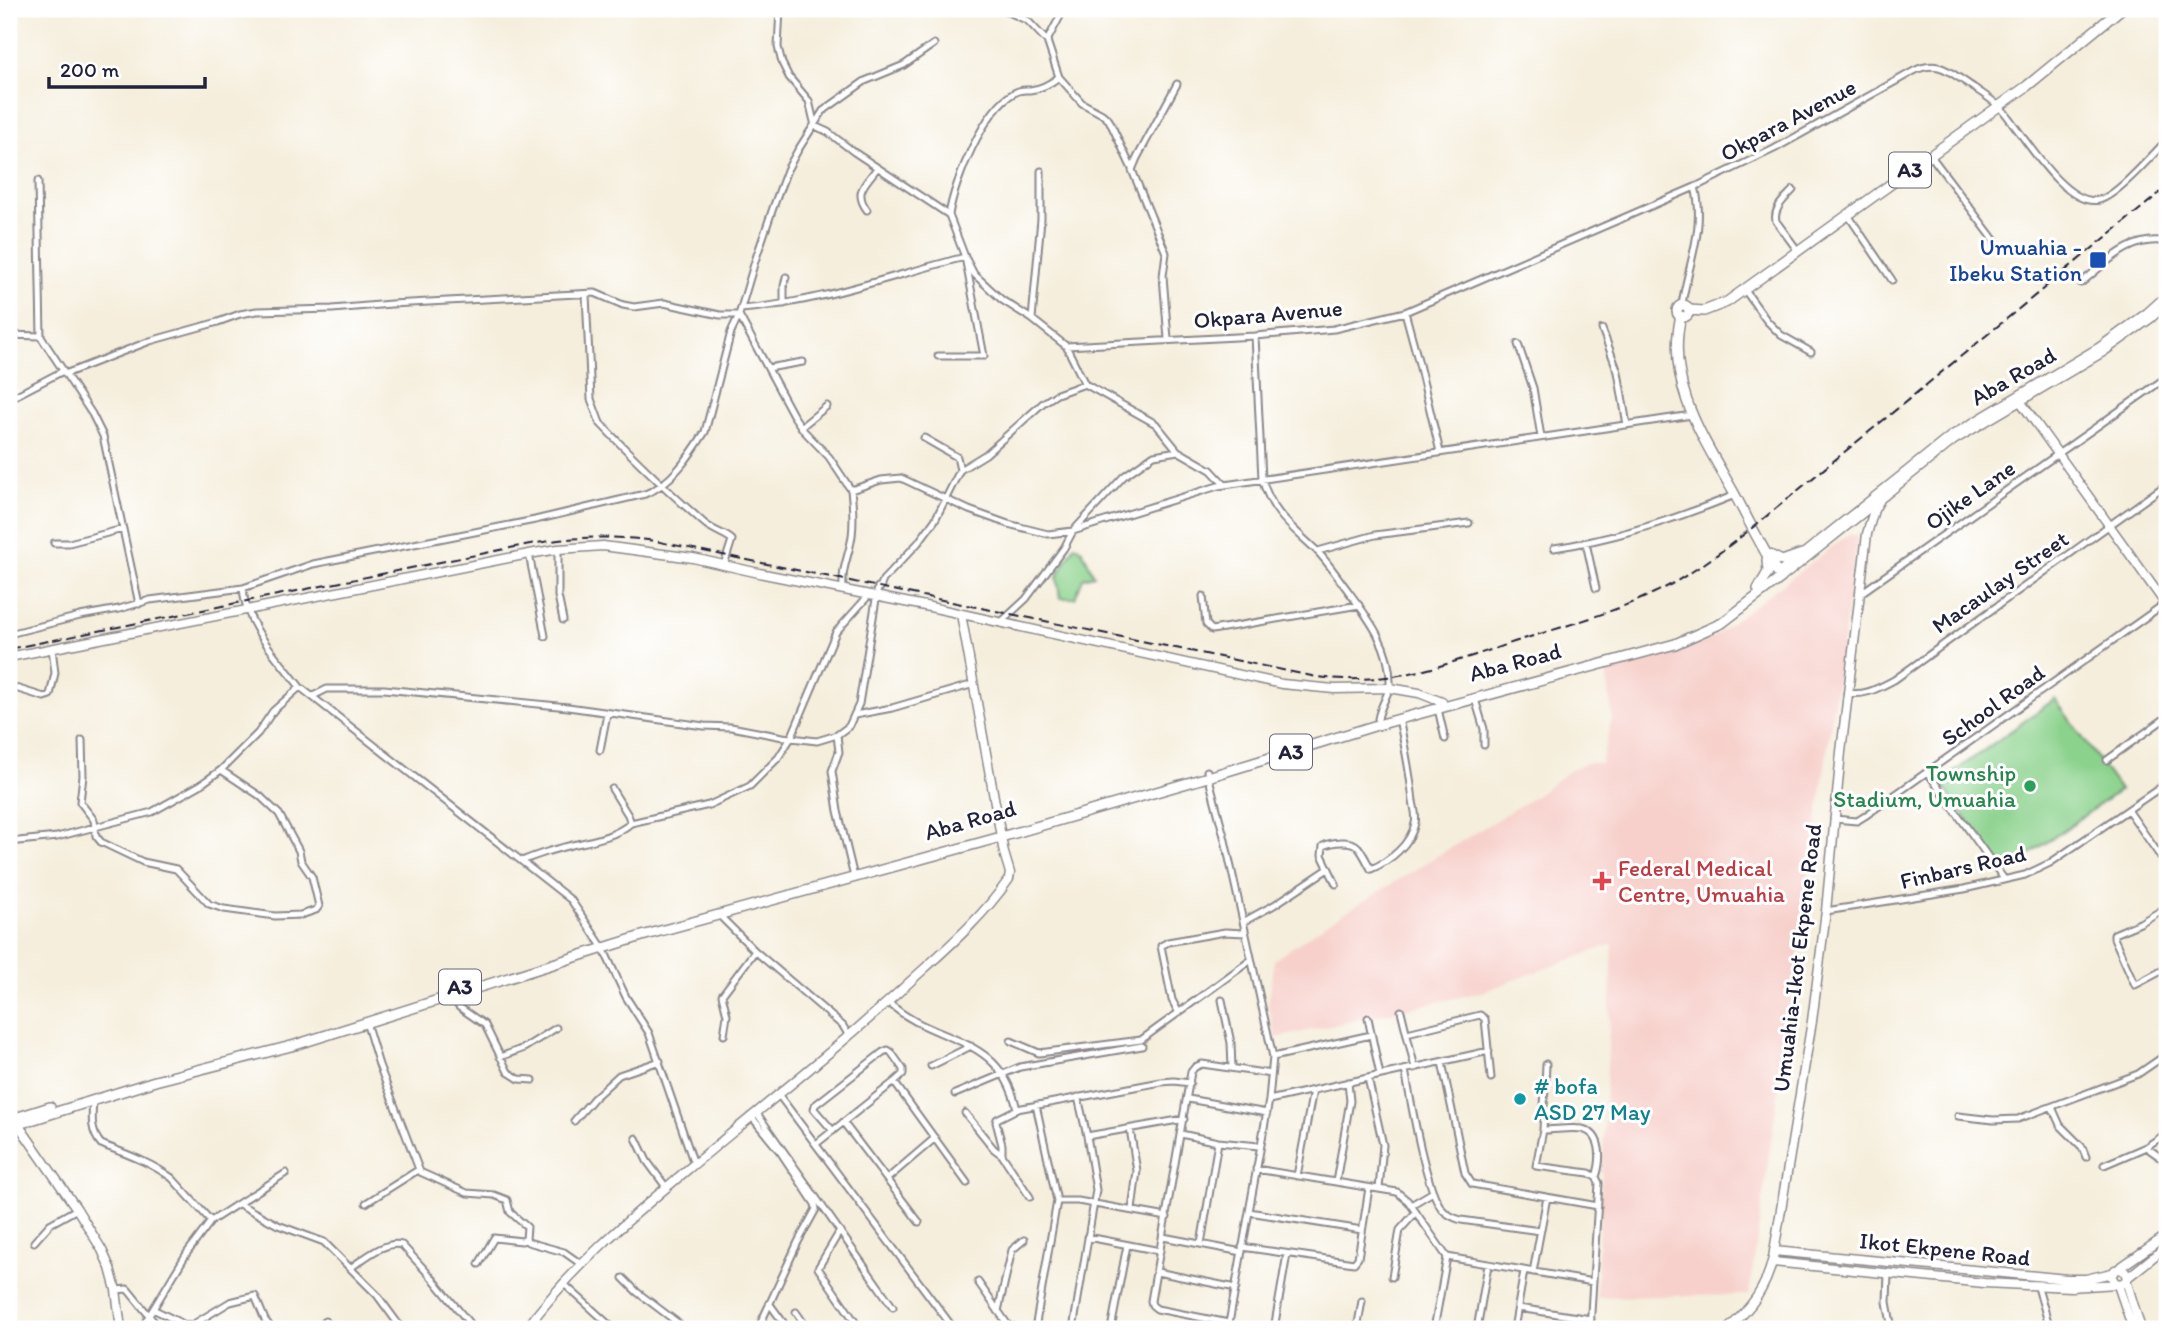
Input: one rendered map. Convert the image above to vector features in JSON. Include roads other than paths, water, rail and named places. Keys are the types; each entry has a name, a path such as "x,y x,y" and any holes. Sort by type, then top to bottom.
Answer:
{"main road":[{"name":"A3","path":"1684,310 1704,311 1717,307 1744,289 2027,86 2121,9"},
{"path":"1684,310 1677,341 1680,377 1692,415 1779,576"},
{"path":"1765,552 1782,561 1802,554"},
{"path":"1758,589 1768,572 1765,552"},
{"name":"Aba Road","path":"787,894 1440,705 1475,699 1614,658 1704,627 1779,576"},
{"name":"Aba Road","path":"1208,774 1378,719 1675,644 1706,632 1739,611 1779,576"},
{"name":"Aba Road","path":"787,894 853,873 1001,834"},
{"name":"A3","path":"12,1121 154,1075 223,1063 602,945 787,894"},
{"name":"A3","path":"12,1121 366,1023 602,945"}],"street":[{"path":"780,9 778,47 782,63 789,77 808,101 815,126 828,132 948,215"},
{"path":"1002,9 1028,21 1047,41 1059,77 1082,103 1109,120 1166,253 1163,276 1168,339"},
{"path":"1047,41 1064,9"},
{"path":"9,634 150,600 243,588 313,564 535,520 645,494 662,486 705,432 731,332 740,312 758,250 787,170 798,150 823,111 865,81 904,65 934,44"},
{"name":"Okpara Avenue","path":"1066,346 1334,329 1405,313 1695,187 1774,149 1921,68 1944,68 1999,106 2057,178 2071,192 2084,199 2098,200 2112,193 2167,140"},
{"path":"1059,77 1048,85 1032,90 1020,90 1002,102 990,117 970,153 951,199 948,215 965,257 974,274 1002,300 1066,346 1085,384 1156,424 1178,451 1211,470 1225,485"},
{"path":"1132,170 1177,83"},
{"path":"1931,156 1995,241"},
{"path":"867,210 860,199 860,193 877,168"},
{"path":"1032,319 1041,219 1041,171"},
{"path":"38,181 40,335 48,351 92,414 103,436 139,604"},
{"path":"1684,310 1699,222 1699,200 1695,187"},
{"path":"1793,190 1774,215 1798,251"},
{"path":"1848,215 1892,281"},
{"path":"2081,283 2127,247 2143,241 2167,242"},
{"path":"9,399 64,372 150,341 257,311 595,293 622,305 634,307 664,303 708,313 740,312 816,298 965,257"},
{"path":"938,356 984,356 965,257"},
{"path":"784,304 786,276"},
{"path":"1744,289 1767,321 1781,335 1811,352"},
{"path":"586,295 591,399 595,414 609,433 662,486 711,529 732,540 724,565"},
{"name":"Aba Road","path":"1779,576 1954,440 2099,347 2147,313 2167,295"},
{"name":"Aba Road","path":"1779,576 1802,554 1863,509 1951,436 2103,352 2167,303"},
{"path":"740,312 801,427 829,457 851,490 851,544 843,566 843,589"},
{"path":"1405,313 1440,452"},
{"path":"1602,329 1619,372 1627,425"},
{"path":"9,335 40,335"},
{"path":"1255,336 1262,479 1265,491 1277,513 1318,551 1359,605 1382,641 1387,655 1390,688 1380,706 1378,719"},
{"path":"1518,344 1533,388 1541,438"},
{"path":"768,368 803,362"},
{"name":"Ojike Lane","path":"1859,594 2167,377"},
{"path":"522,861 607,837 631,824 709,804 750,786 778,758 792,738 836,632 873,595 883,580 918,543 960,470 986,454 1043,403 1057,394 1085,384"},
{"path":"2018,398 2167,604"},
{"path":"801,427 827,406"},
{"path":"851,490 881,480 901,478 945,500 995,519 1048,534 1073,531 1225,485 1692,415"},
{"path":"924,438 957,457 960,470"},
{"path":"1000,623 1026,599 1064,548 1073,531 1110,489 1133,468 1154,455 1178,451"},
{"name":"Macaulay Street","path":"1847,694 1869,693 1894,680 2167,484"},
{"path":"1553,548 1586,543 1644,528 1735,495"},
{"path":"1866,530 1881,498"},
{"path":"1863,509 1872,517"},
{"path":"1863,509 1866,530"},
{"path":"1854,520 1860,520 1866,530"},
{"path":"1318,551 1375,535 1469,523"},
{"path":"54,543 124,529"},
{"name":"Umuahia-Ikot Ekpene Road","path":"1728,1329 1757,1300 1773,1262 1812,1021 1826,911 1866,530"},
{"path":"1586,543 1596,588"},
{"path":"9,657 529,554 603,546 693,558 1282,684 1334,690 1390,688 1419,693 1440,705 1445,739"},
{"path":"558,549 558,596 563,620"},
{"path":"529,554 545,636"},
{"path":"137,588 150,600"},
{"path":"243,588 246,610 300,687 571,900 602,945 626,997 649,1033 694,1164"},
{"path":"313,696 327,689 384,689 568,707 704,726 730,727 817,741 837,735 849,726 855,715 859,704 873,595"},
{"path":"1203,596 1206,624 1212,630 1359,605"},
{"name":"School Road","path":"1834,819 1857,821 2167,604"},
{"path":"526,1329 581,1264 694,1164 889,1001 955,940 1007,883 1010,873 961,614"},
{"path":"9,686 44,696 50,695 55,673 52,648"},
{"path":"855,715 892,708 974,684"},
{"path":"9,842 57,837 152,812 221,770 258,733 273,711 300,687"},
{"path":"1475,699 1485,729 1484,745"},
{"path":"600,750 607,714"},
{"path":"2107,760 2167,717"},
{"path":"1336,884 1321,850 1326,844 1350,842 1357,845 1371,869 1394,856 1413,829 1416,820 1411,772 1399,719"},
{"path":"837,735 839,752 832,771 838,811 853,873"},
{"path":"82,740 83,776 80,802 94,820 98,839 143,862 176,869 209,904 224,909 275,916 301,915 316,910 319,906 312,877 301,861 299,851 279,814 260,796 221,770"},
{"path":"1928,773 2004,879"},
{"path":"1208,774 1273,1057 1269,1100 1229,1326 1153,1307 1151,1301 1191,1072 1199,1064 1271,1074"},
{"name":"Finbars Road","path":"1826,911 1964,890 2025,875 2050,863 2167,783"},
{"path":"612,789 631,824"},
{"path":"2129,810 2167,866"},
{"path":"1243,922 1328,869"},
{"path":"2167,907 2114,934 2135,985 2167,968"},
{"path":"722,912 755,951 843,1026 849,1036"},
{"path":"1179,1013 1172,1000 1161,946 1168,942 1225,932 1245,933"},
{"path":"724,1035 727,1015 722,995 755,951"},
{"path":"1011,1041 1039,1053 1141,1040 1251,960"},
{"path":"451,996 460,1007 483,1023 508,1072 519,1079 533,1080"},
{"path":"1222,1000 1231,1043 1232,1069"},
{"path":"889,1001 906,1017 983,1054 1004,1074 1014,1094 1017,1109"},
{"path":"1401,1011 1415,1068"},
{"path":"1407,1033 1480,1015 1485,1019 1491,1078"},
{"path":"1368,1018 1380,1075"},
{"path":"366,1023 418,1170 467,1193 494,1195 507,1200 510,1212 527,1227 526,1239"},
{"path":"500,1057 524,1048 556,1028"},
{"path":"1273,1057 1371,1035"},
{"path":"931,1066 971,1046"},
{"path":"955,1094 1020,1067 1142,1046"},
{"path":"816,1144 833,1131 843,1122 894,1082 903,1074 903,1069 891,1052 886,1050 815,1105 814,1109 833,1131"},
{"path":"1269,1100 1489,1051"},
{"path":"1958,1116 1993,1120 2018,1119 2138,1073 2167,1054"},
{"path":"574,1121 619,1075 660,1061"},
{"path":"1442,1062 1468,1180 1477,1186 1598,1206"},
{"path":"1546,1065 1543,1130 1535,1164 1538,1167 1589,1173 1596,1177 1599,1183 1590,1329"},
{"path":"1405,1070 1433,1192 1443,1210 1452,1217 1540,1231"},
{"path":"1368,1078 1383,1145 1379,1189"},
{"path":"1002,1155 996,1122 1002,1115 1017,1109 1174,1081 1190,1083"},
{"path":"894,1082 967,1183"},
{"path":"1336,1182 1350,1101 1348,1082"},
{"path":"1297,1176 1313,1090"},
{"path":"778,1094 954,1329"},
{"path":"1073,1329 1096,1190 1078,1097"},
{"path":"1188,1099 1267,1113"},
{"path":"93,1100 93,1131 98,1140 172,1178 211,1221"},
{"path":"1035,1105 1056,1201 1035,1329"},
{"path":"2052,1107 2060,1125 2082,1147 2086,1157"},
{"path":"965,1113 1002,1155 1030,1196"},
{"path":"754,1114 893,1307"},
{"path":"754,1114 816,1209 758,1329"},
{"path":"1087,1136 1184,1119"},
{"path":"12,1121 77,1209 102,1250 116,1290 121,1329"},
{"path":"843,1122 919,1222"},
{"path":"1130,1129 1137,1171 1132,1210"},
{"path":"1543,1130 1583,1129 1593,1136 1599,1149 1600,1165 1596,1177"},
{"path":"1181,1133 1218,1142 1259,1146"},
{"path":"2104,1165 2146,1147 2167,1133"},
{"path":"636,1138 647,1161 666,1188"},
{"path":"887,1179 934,1138"},
{"path":"1201,1244 1218,1142"},
{"path":"2146,1147 2167,1162"},
{"path":"1256,1169 1397,1192 1411,1205 1447,1257 1593,1282"},
{"path":"366,1203 418,1170"},
{"path":"141,1329 187,1253 211,1221 286,1173"},
{"path":"1163,1237 1242,1250 1354,1263 1359,1258 1369,1188"},
{"path":"1411,1205 1433,1192"},
{"path":"1533,1272 1547,1197"},
{"path":"1056,1201 1094,1203 1167,1217"},
{"path":"239,1204 278,1225 324,1242 377,1294 402,1329"},
{"path":"34,1242 50,1224 77,1209"},
{"path":"1249,1212 1362,1230"},
{"path":"1392,1277 1400,1230 1416,1212"},
{"path":"840,1231 818,1268 860,1329"},
{"name":"Ikot Ekpene Road","path":"1774,1251 2086,1279 2115,1271 2167,1235"},
{"path":"1088,1237 1160,1251"},
{"path":"479,1264 494,1238 522,1241 526,1239"},
{"path":"526,1239 530,1243 564,1252 581,1264"},
{"path":"998,1311 1012,1250 1024,1240"},
{"path":"350,1268 389,1245 402,1245 472,1327 462,1329"},
{"path":"1111,1329 1127,1245"},
{"path":"1773,1262 2038,1287 2095,1287 2122,1282 2167,1246"},
{"path":"1275,1329 1287,1254"},
{"path":"1434,1329 1447,1257"},
{"path":"1477,1329 1488,1265"},
{"path":"1514,1329 1524,1271"},
{"path":"2122,1282 2111,1279 2115,1271 2125,1272 2122,1282 2133,1329"},
{"path":"1157,1272 1236,1288"},
{"path":"1888,1273 1887,1302 1892,1329"},
{"path":"623,1278 686,1329"},
{"path":"978,1282 1008,1325 1024,1329"},
{"path":"2122,1282 2141,1329"},
{"path":"563,1283 614,1329"},
{"path":"2038,1287 2050,1329"},
{"path":"116,1290 127,1289 160,1329"},
{"path":"153,1309 185,1325 192,1325 230,1302 253,1295 258,1298 265,1320 272,1329"},
{"path":"1357,1329 1362,1301"},
{"path":"769,1303 789,1329"},
{"path":"1518,1308 1591,1319"},
{"path":"796,1312 808,1329"},
{"path":"321,1329 326,1321"}],"railway":[{"path":"9,649 530,544 608,537 655,541 1317,677 1370,679 1418,672 1603,614 1654,593 1693,571 1752,528 2167,187"}],"place":[{"name":"Umuahia - Ibeku Station","path":"2098,260"},
{"name":"Township Stadium, Umuahia","path":"2030,786"},
{"name":"Federal Medical Centre, Umuahia","path":"1602,881"},
{"name":"# bofa ASD 27 May","path":"1520,1099"}]}
